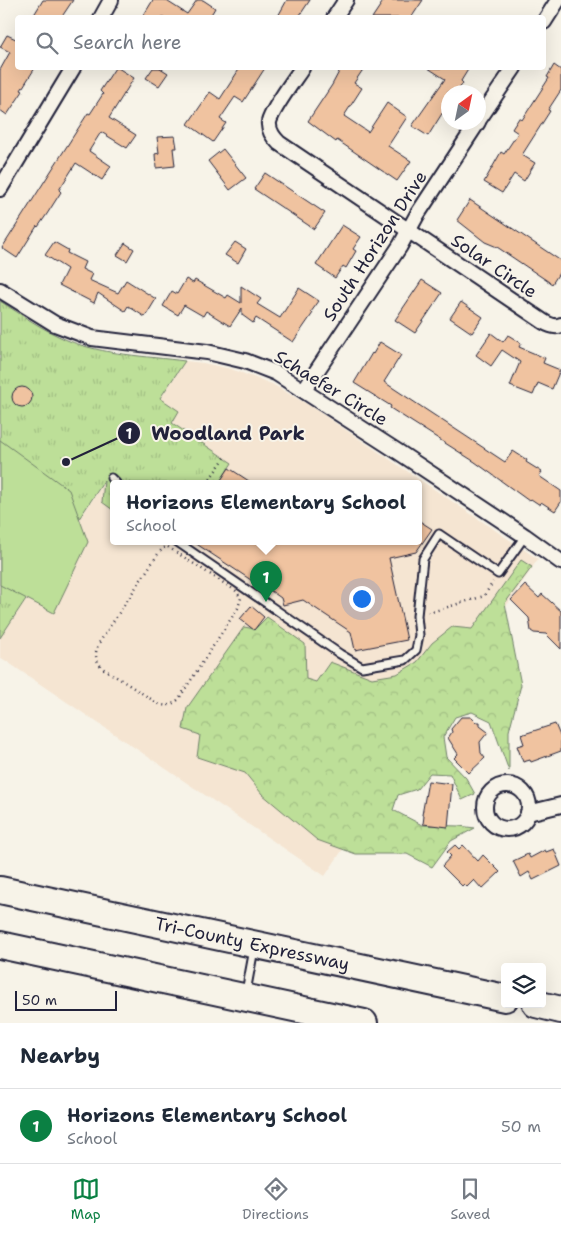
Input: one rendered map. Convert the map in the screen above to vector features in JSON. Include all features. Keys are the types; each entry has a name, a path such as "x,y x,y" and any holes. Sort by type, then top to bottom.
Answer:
{"highway":[{"name":"Tri-County Expressway","path":"0,890 501,997"},
{"path":"0,945 364,1023"},
{"path":"546,1006 561,1010"}],"street":[{"path":"103,15 111,0"},
{"path":"336,15 346,0"},
{"path":"546,19 558,0"},
{"path":"0,189 72,70"},
{"name":"Solar Circle","path":"301,70 276,108 269,124 270,132 274,139 311,166 544,322 550,325 561,325"},
{"name":"South Horizon Drive","path":"486,110 513,70"},
{"name":"South Horizon Drive","path":"304,390 473,130"},
{"name":"Schaefer Circle","path":"0,290 40,316 92,338 207,352 245,361 276,373 525,536 561,562"},
{"path":"528,813 561,805"}],"lane":[{"path":"182,545 340,654 362,667 405,660 416,650 419,634 417,616 423,559 439,534 498,574 525,536"},
{"path":"245,998 255,944"}],"path":[{"path":"209,480 226,456"},
{"path":"163,548 170,548 236,591 241,598 238,608 178,700 167,706 154,701 104,669 100,666 96,657 99,643 158,554 163,548"},
{"path":"417,616 484,596 498,574"}],"shaded area":[{"path":"185,361 231,369 272,384 310,406 420,480 110,480 110,545 422,545 422,481 538,559 325,876 0,657 0,638"}],"green space":[{"path":"0,301 50,332 81,345 125,354 185,361 160,398 179,411 172,423 232,463 221,480 110,480 110,508 102,502 104,481 0,638"},
{"path":"0,440 69,490 88,542 54,613 0,585"},
{"path":"521,560 532,567 505,603 521,685 509,731 509,771 491,721 472,712 455,717 443,737 446,757 466,778 475,794 462,800 450,774 430,773 417,789 398,795 393,810 422,825 475,828 451,841 432,867 407,854 356,854 317,840 262,794 245,773 197,757 200,735 183,729 187,708 244,627 255,629 267,617 305,644 306,679 316,682 330,662 372,678 397,674 417,662 432,643 452,627 472,629"}],"building":[{"path":"43,0 73,0 63,15 34,15"},
{"path":"153,0 165,0 187,14 197,0 203,0 215,8 211,15 144,15"},
{"path":"287,0 310,0 300,15 279,15"},
{"path":"384,0 423,0 413,15 374,15"},
{"path":"7,35 15,39 15,70 34,70 21,90 23,91 7,115 0,110 0,70 10,52 0,47"},
{"path":"554,65 561,70 561,90 522,155 535,163 524,181 514,174 502,193 484,182 501,152 504,154 518,133 512,129 519,118 522,120 549,78 547,77"},
{"path":"114,70 121,70 134,78 109,118 136,135 127,148 101,132 89,151 111,166 102,180 76,163 59,190 61,192 17,258 2,248 88,113 90,114 103,94 100,91"},
{"path":"152,70 163,70 168,73 159,86 146,78"},
{"path":"239,70 264,70 243,102 235,97 220,119 226,123 213,142 188,124 210,92 220,99"},
{"path":"340,70 363,70 354,83 362,88 344,116 368,132 387,103 407,117 388,146 411,161 397,181 337,140 336,142 308,121"},
{"path":"431,70 468,70 461,81 463,83 462,85 441,85 441,115 428,136 412,126 445,79"},
{"path":"175,136 177,148 173,148 175,166 156,168 155,154 159,153 157,137"},
{"path":"223,149 246,178 230,190 208,161"},
{"path":"265,173 325,213 314,229 254,189"},
{"path":"470,200 561,261 561,270 552,284 497,247 485,242 457,220"},
{"path":"342,225 361,237 353,249 356,251 346,268 343,266 335,278 316,265"},
{"path":"54,242 68,250 67,253 85,262 82,269 92,274 89,280 118,293 126,280 156,299 145,317 128,306 125,311 98,293 94,303 59,285 67,269 45,255"},
{"path":"235,242 246,249 238,263 225,255"},
{"path":"125,243 134,249 127,261 117,255"},
{"path":"186,279 193,283 195,280 226,298 228,295 241,303 241,286 261,299 257,304 280,318 299,288 319,301 293,342 256,318 253,323 242,315 242,308 230,326 206,311 203,316 184,305 178,315 163,306 172,291 177,294"},
{"path":"422,280 442,293 415,333 395,320"},
{"path":"461,302 483,317 472,333 450,318"},
{"path":"491,333 503,342 508,335 521,343 519,347 545,358 543,363 560,370 552,389 538,383 533,395 510,386 520,362 502,350 491,366 476,355"},
{"path":"380,342 401,355 384,382 505,462 513,451 527,460 526,462 542,472 539,476 561,491 561,502 555,511 541,502 540,505 531,499 529,501 475,462 354,383"},
{"path":"22,387 29,390 32,397 29,404 22,407 15,404 12,397 15,390"},
{"path":"229,468 247,480 221,480"},
{"path":"422,523 432,529 422,543"},
{"path":"198,545 421,545 416,552 389,558 407,640 355,650 351,632 303,600 283,605 281,598 261,584 260,586"},
{"path":"525,585 539,598 542,594 561,611 561,649 546,634 531,631 529,618 511,600"},
{"path":"251,606 264,617 254,630 240,619"},
{"path":"461,717 471,717 476,722 480,722 480,726 488,732 480,742 481,753 485,758 469,773 454,758 458,754 448,738 452,732 451,729"},
{"path":"555,724 561,738 561,751 531,762 530,760 523,762 517,746 524,744 521,735"},
{"path":"428,781 452,784 448,827 423,824 424,816 422,815"},
{"path":"455,845 459,849 463,845 478,861 483,855 500,872 482,889 474,880 467,887 464,884 462,886 442,866 451,856 447,852"},
{"path":"554,849 561,866 533,880 529,872 521,877 513,861 528,854 530,858 545,850 546,852"}],"place":[{"name":"Woodland Park","path":"66,462"},
{"name":"Horizons Elementary School","path":"266,602"}]}
